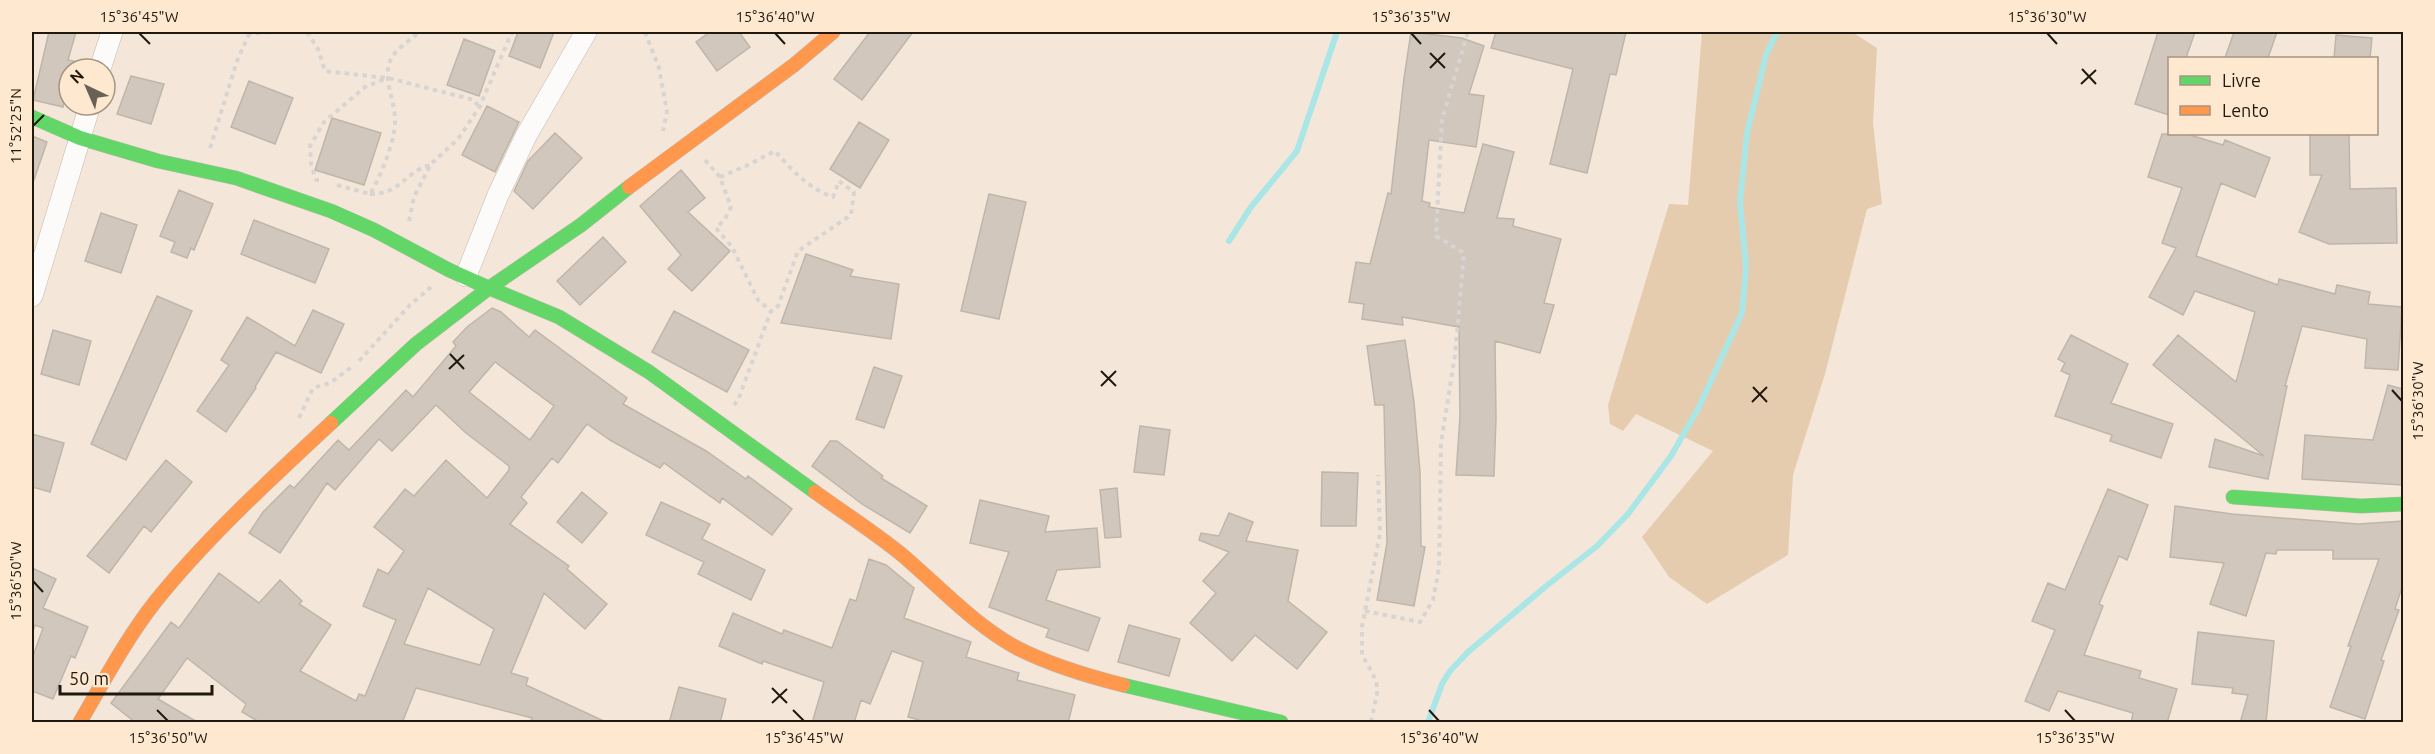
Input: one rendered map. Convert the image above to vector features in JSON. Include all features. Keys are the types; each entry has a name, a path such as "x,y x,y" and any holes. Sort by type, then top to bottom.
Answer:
{"street":[{"path":"104,57 112,32"},
{"path":"466,276 498,195 526,136 586,32"},
{"path":"80,723 128,640 154,603 193,557 276,474 416,344 489,288 581,225 663,160 794,65 834,32"},
{"path":"32,117 80,138 236,178 331,212 374,230 489,288 559,317 649,372 720,422 898,552 986,627 1017,648 1046,662 1082,675 1281,723"},
{"path":"32,296 86,117"},
{"path":"2233,497 2361,506 2403,504"}],"path":[{"path":"202,171 221,118 237,61 249,33 270,32"},
{"path":"307,32 318,49 325,71 388,78 474,100 479,108"},
{"path":"370,194 376,184 396,123 388,78 391,59 419,32"},
{"path":"408,249 408,230 414,197 431,164 458,139 479,108 512,32"},
{"path":"645,32 659,68 668,112 660,143 663,160"},
{"path":"1365,611 1420,622 1433,600 1439,567 1441,443 1455,355 1464,253 1436,236 1442,119 1468,32"},
{"path":"325,182 316,180 310,164 310,146 324,122 365,87 388,78"},
{"path":"720,177 775,151 788,166 820,192 833,197 839,181 854,192 851,215 798,251 778,306 771,311 738,400 720,422"},
{"path":"704,158 720,177 731,207 725,219 716,228 732,247 758,300 771,311"},
{"path":"331,212 333,184 370,194 392,191 420,167 431,164"},
{"path":"1371,723 1378,689 1374,674 1362,655 1362,627 1380,533 1378,475"}],"shaded area":[{"path":"1702,32 1852,32 1877,48 1873,123 1882,204 1867,209 1825,374 1793,475 1788,555 1707,604 1669,577 1642,537 1713,451 1636,414 1623,431 1610,424 1608,405 1669,204 1688,205"}],"building":[{"path":"49,32 76,32 69,57 57,57 57,106 33,100"},
{"path":"518,32 554,32 540,68 509,56"},
{"path":"710,32 739,32 750,47 717,71 696,42"},
{"path":"870,32 913,32 862,100 834,79"},
{"path":"1411,32 1462,38 1484,46 1469,94 1484,96 1476,147 1429,140 1422,201 1430,203 1429,207 1464,213 1483,144 1514,152 1497,218 1514,219 1513,226 1561,239 1544,303 1554,305 1540,353 1495,341 1494,476 1456,475 1460,417 1459,327 1402,317 1403,325 1362,319 1364,304 1349,302 1356,262 1370,264 1388,193 1391,194"},
{"path":"1496,32 1626,32 1616,75 1610,74 1587,173 1550,164 1573,69 1491,48"},
{"path":"2158,32 2195,32 2186,57 2168,57 2168,115 2135,104"},
{"path":"2234,32 2277,32 2268,57 2225,57"},
{"path":"2336,35 2372,38 2370,57 2334,57"},
{"path":"464,39 495,51 479,96 447,85"},
{"path":"131,76 164,84 151,124 117,114"},
{"path":"249,81 293,98 275,144 231,127"},
{"path":"487,106 519,122 495,172 462,155"},
{"path":"332,118 381,133 364,185 315,170"},
{"path":"859,122 889,140 860,188 830,169"},
{"path":"555,133 582,158 533,209 514,191 528,161"},
{"path":"2162,134 2190,135 2223,145 2225,140 2270,158 2255,197 2221,183 2196,256 2278,285 2279,279 2335,294 2337,285 2370,292 2368,304 2402,307 2398,370 2365,368 2367,339 2302,326 2285,386 2287,386 2268,479 2209,467 2215,439 2264,456 2153,365 2178,335 2236,382 2255,312 2195,291 2183,315 2149,297 2176,248 2162,243 2182,188 2148,177"},
{"path":"2310,135 2349,135 2350,189 2396,188 2397,243 2329,244 2299,232 2322,175 2310,175"},
{"path":"32,136 47,142 34,180 32,180"},
{"path":"681,170 705,198 688,212 730,251 692,291 668,269 681,255 640,206"},
{"path":"179,190 213,204 194,250 191,248 187,258 171,252 175,242 160,236"},
{"path":"989,194 1026,202 999,319 961,311"},
{"path":"101,213 137,225 121,273 85,261"},
{"path":"254,220 329,249 315,283 241,254"},
{"path":"603,237 626,262 580,305 557,281"},
{"path":"806,254 853,270 850,276 899,284 891,339 781,323"},
{"path":"157,296 192,311 126,460 91,444"},
{"path":"492,308 501,312 529,337 535,330 627,398 623,404 706,451 746,479 748,476 792,509 772,535 722,498 720,503 664,463 660,468 610,440 587,424 558,463 552,458 521,497 527,503 510,524 569,566 567,569 607,604 585,629 544,593 511,673 528,678 526,685 608,723 530,723 532,718 416,688 402,723 261,723 242,712 246,704 187,658 158,699 199,723 136,723 111,703 171,622 179,628 219,573 259,603 280,580 302,601 299,604 331,625 300,671 356,701 359,694 365,696 396,620 363,606 378,569 388,574 404,551 374,527 405,489 414,496 446,460 487,498 509,470 509,466 466,433 436,405 392,451 379,439 335,490 327,483 280,553 249,533 263,512 290,485 294,488 338,440 349,450 406,390 413,397 456,346 453,342 467,327","holes":["495,362 554,406 530,440 469,392","428,588 494,629 480,665 404,644"]},
{"path":"313,310 344,324 321,373 276,352 256,388 226,432 197,411 229,365 221,360 247,317 295,346"},
{"path":"674,311 749,350 727,392 652,352"},
{"path":"53,330 91,341 79,385 41,374"},
{"path":"2071,335 2128,364 2111,403 2173,424 2161,458 2110,441 2112,435 2055,416 2070,375 2061,371 2065,363 2058,359"},
{"path":"1405,340 1414,402 1420,472 1421,546 1425,547 1414,606 1377,600 1387,543 1384,405 1375,405 1367,346"},
{"path":"874,367 902,376 884,428 856,419"},
{"path":"2388,385 2403,389 2403,485 2302,479 2305,435 2373,440"},
{"path":"1140,426 1170,430 1164,475 1134,472"},
{"path":"32,434 64,443 50,492 32,487"},
{"path":"830,441 837,441 883,476 881,478 927,506 910,533 862,504 812,466"},
{"path":"166,460 192,482 151,532 144,526 109,573 87,556"},
{"path":"1322,472 1358,473 1356,526 1321,526"},
{"path":"1117,488 1121,537 1105,538 1100,490"},
{"path":"2108,489 2148,505 2127,560 2119,556 2099,604 2103,606 2084,655 2141,671 2139,678 2177,689 2167,723 2131,723 2133,713 2058,691 2049,711 2025,701 2055,630 2032,621 2048,583 2065,590"},
{"path":"582,492 607,513 582,543 557,522"},
{"path":"980,500 1049,516 1045,532 1097,528 1100,567 1057,570 1046,600 1100,618 1088,651 1046,637 1049,629 989,607 1009,552 970,543"},
{"path":"661,502 710,524 702,539 765,570 751,600 698,574 704,562 646,535"},
{"path":"2175,506 2232,514 2358,524 2403,521 2403,584 2395,609 2399,610 2381,660 2384,661 2365,719 2330,707 2351,646 2348,646 2379,559 2333,559 2333,550 2277,550 2276,554 2266,553 2246,616 2210,604 2224,563 2170,557"},
{"path":"1229,513 1253,522 1246,541 1298,550 1288,601 1327,632 1297,669 1255,635 1232,661 1190,623 1216,593 1203,581 1229,552 1199,540 1201,533 1219,536"},
{"path":"869,559 886,565 914,588 904,618 971,642 966,657 1019,673 1017,680 1075,695 1068,723 930,723 908,717 923,662 892,651 870,704 861,700 854,723 812,723 824,682 763,661 762,664 719,646 733,613 782,634 784,630 832,648 850,599 856,601"},
{"path":"32,568 56,579 43,608 88,627 75,658 71,656 53,699 32,691 32,659 43,628 35,625 32,634"},
{"path":"1129,625 1180,639 1169,676 1118,662"},
{"path":"2198,632 2274,641 2266,723 2240,723 2248,695 2232,693 2233,688 2192,684"},
{"path":"679,687 726,699 720,723 669,723"}],"waterway":[{"path":"1229,241 1251,207 1297,151 1337,32"},
{"path":"1428,722 1442,684 1450,671 1468,652 1597,546 1628,514 1671,456 1698,409 1742,313 1746,266 1740,202 1747,133 1766,55 1777,32"}],"traffic: fast":[{"path":"32,117 80,138 158,161 236,178 331,211 489,288 581,225 629,187"},
{"path":"331,423 416,344 489,288 559,317 649,372 815,492"},
{"path":"2233,497 2361,506 2404,504"},
{"path":"1123,685 1281,722"}],"traffic: slow":[{"path":"629,187 794,65 833,32"},
{"path":"80,722 134,631 175,578 240,509 331,423"},
{"path":"815,492 891,546 972,617 1003,640 1057,665 1123,685"}]}
